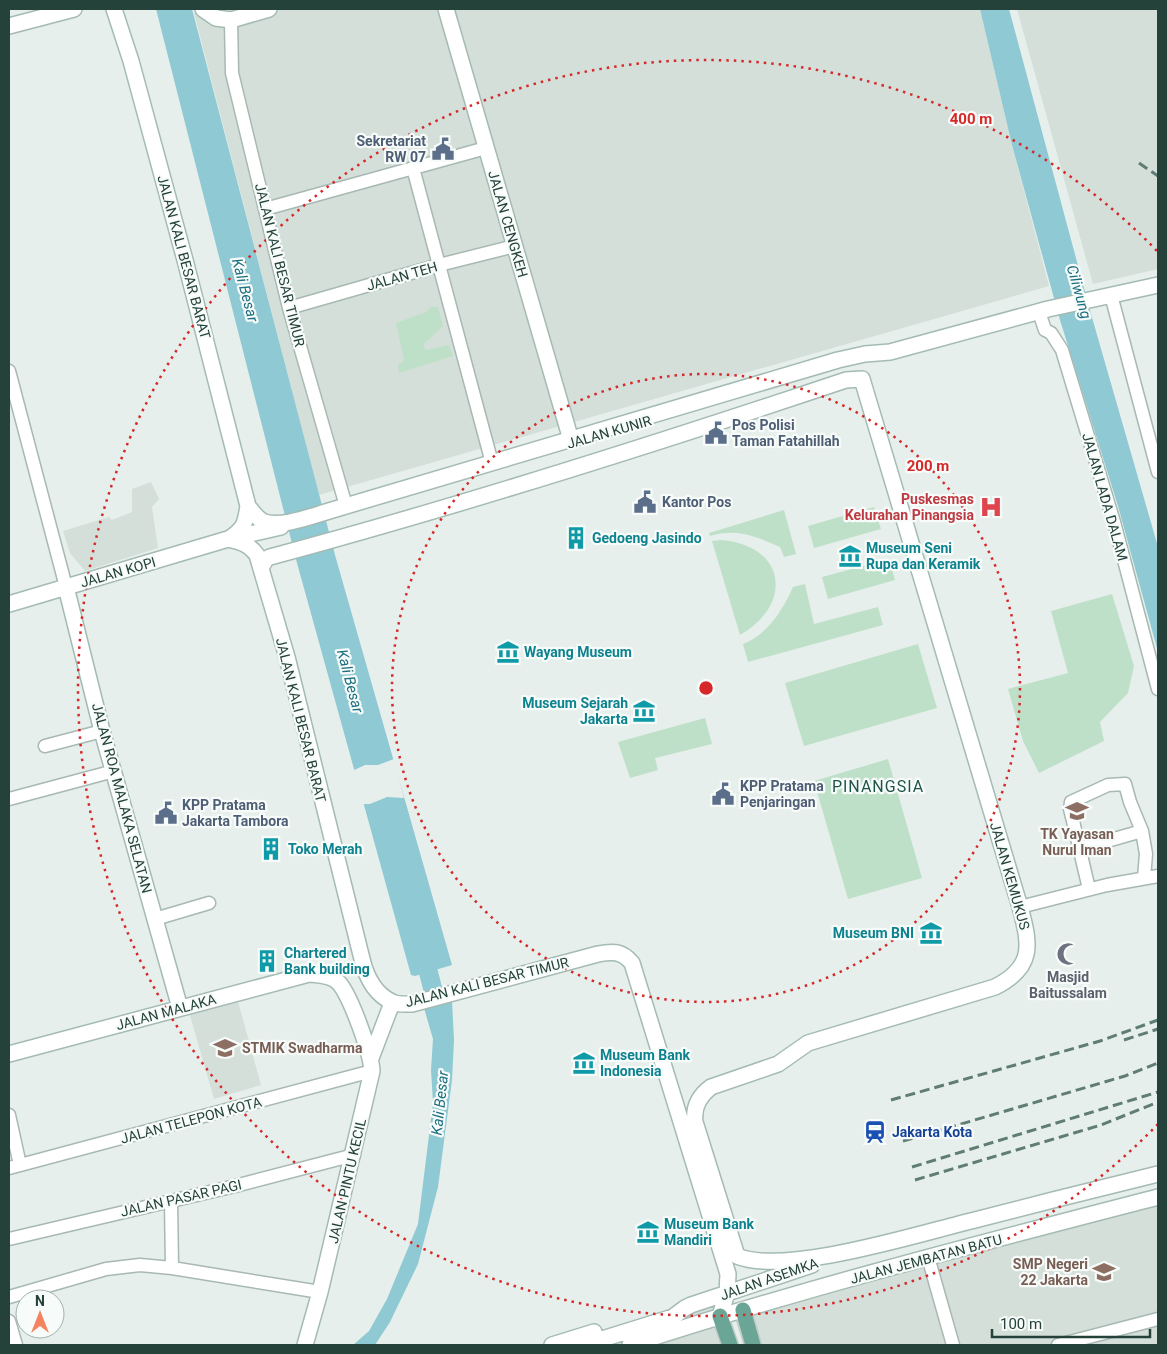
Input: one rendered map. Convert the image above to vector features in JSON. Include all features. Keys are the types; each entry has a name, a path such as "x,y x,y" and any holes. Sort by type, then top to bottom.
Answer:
{"main road":[{"path":"9,26 74,9"},
{"name":"JALAN KALI BESAR BARAT","path":"114,9 131,61 185,260 248,506 241,531 228,539"},
{"path":"203,9 216,18 231,20 269,9"},
{"name":"JALAN CENGKEH","path":"446,9 571,440"},
{"name":"JALAN KUNIR","path":"329,512 833,367 863,359 891,357 1044,310 1158,285"},
{"name":"JALAN KUNIR","path":"329,512 838,360 865,354 890,352 980,327 991,326"},
{"name":"JALAN KUNIR","path":"261,568 266,558 288,551 582,466 846,380 857,379"},
{"name":"JALAN KEMUKUS","path":"695,1108 703,1093 711,1087 778,1064 808,1043 995,987 1007,981 1026,958 1028,944 1020,908 866,389 862,379 857,379"},
{"path":"248,506 256,517 262,521 280,524"},
{"path":"228,539 329,512"},
{"name":"JALAN KALI BESAR BARAT","path":"228,539 244,543 251,547 257,555 287,657 362,959"},
{"name":"JALAN KOPI","path":"9,604 228,539"},
{"name":"JALAN ROA MALAKA SELATAN","path":"66,587 102,731 180,1008"},
{"name":"JALAN KALI BESAR TIMUR","path":"362,959 371,984 379,992 392,1003 412,1004 608,952 626,955 632,963 677,1112"},
{"name":"JALAN MALAKA","path":"9,1054 309,974 324,975 338,981 356,1017 372,1065"},
{"name":"JALAN PINTU KECIL","path":"305,1345 311,1329 354,1155 372,1065 392,1003"},
{"path":"677,1112 686,1115 695,1108"},
{"path":"695,1108 695,1122 737,1256 758,1261 783,1261 853,1250"},
{"path":"677,1112 728,1274 727,1293 720,1316 730,1345"},
{"name":"JALAN JEMBATAN BATU","path":"853,1250 1158,1174"},
{"name":"JALAN JEMBATAN BATU","path":"694,1324 928,1257 1158,1198"},
{"name":"JALAN ASEMKA","path":"589,1343 672,1317 684,1308 853,1250"},
{"name":"JALAN ASEMKA","path":"552,1345 675,1308 684,1308"},
{"path":"743,1310 753,1345"},
{"path":"630,1345 694,1324"},
{"path":"659,1345 694,1324"},
{"path":"300,1345 311,1329"}],"street":[{"name":"JALAN KALI BESAR TIMUR","path":"231,20 232,74 289,308 346,506"},
{"path":"265,208 486,148"},
{"path":"413,168 492,463"},
{"name":"JALAN TEH","path":"289,308 515,246"},
{"path":"1104,297 1158,472"},
{"name":"JALAN LADA DALAM","path":"1044,310 1045,330 1051,333 1062,350 1114,522 1158,689"},
{"path":"9,371 66,587"},
{"path":"45,746 102,731"},
{"path":"9,799 114,771"},
{"path":"1089,889 1070,809 1071,802 1108,785 1125,784 1142,831 1146,854 1144,878"},
{"path":"1079,849 1142,831"},
{"path":"1020,908 1089,889 1158,876"},
{"path":"155,918 209,904"},
{"name":"JALAN TELEPON KOTA","path":"15,1167 372,1065"},
{"path":"9,1115 15,1167"},
{"name":"JALAN PASAR PAGI","path":"9,1240 235,1186 354,1155"},
{"path":"171,1201 172,1268"},
{"path":"928,1257 953,1345"},
{"path":"9,1297 106,1268 140,1265 172,1268 320,1292"},
{"path":"1058,1345 1158,1319"},
{"path":"9,1321 16,1345"}],"shaded area":[{"path":"235,9 980,9 1012,145 1049,286 319,495 194,13 217,14"},
{"path":"1017,9 1158,9 1158,269 1093,284"},
{"path":"151,482 159,499 152,507 158,548 85,571 70,553 63,531 109,517 112,520 132,512 132,489"},
{"name":"STMIK Swadharma","path":"237,998 261,1085 214,1099 189,1012"},
{"path":"1158,1197 1158,1345 743,1345 733,1312"},
{"path":"711,1298 726,1345 555,1345 620,1324"}],"green space":[{"path":"431,307 438,307 443,326 423,345 426,350 449,345 453,356 399,373 398,365 404,360 396,323 426,312"},
{"path":"874,507 881,529 814,548 808,526"},
{"path":"784,510 796,554 784,557 780,547 746,534 729,533 710,536 709,533"},
{"path":"721,540 743,544 759,553 770,564 775,578 775,593 769,608 757,622 740,635 712,541"},
{"path":"889,559 895,580 828,599 822,577"},
{"path":"805,584 814,624 878,607 883,625 748,662 743,644 752,640 767,628 779,613 793,587"},
{"path":"1112,594 1134,666 1128,693 1100,722 1104,741 1039,773 1023,741 1008,689 1068,673 1051,611"},
{"path":"918,644 937,708 804,746 785,683"},
{"path":"705,718 712,744 655,758 658,770 630,778 618,742"},
{"path":"888,759 922,878 848,899 814,781"}],"water":[{"path":"156,9 192,9 335,555 452,965 415,976 411,975 297,563"},
{"name":"Ciliwung","path":"980,9 1009,9 1091,314 1158,547 1158,652 1118,506 1060,320 1012,145"},
{"path":"452,1001 454,1040 452,1080 438,1187 418,1264 390,1322 375,1345 353,1345 369,1331 387,1299 418,1224 433,1103 431,1070 433,1039 424,1008"}],"pier":[{"path":"394,759 404,798 387,797 370,804 361,804 352,771 365,765 378,765"}],"waterway":[{"name":"Kali Besar","path":"422,947 437,1015"}],"railway":[{"path":"1139,163 1158,176"},
{"path":"891,1100 1100,1041 1158,1020"},
{"path":"1124,1040 1158,1029"},
{"path":"903,1141 1125,1076 1158,1063"},
{"path":"912,1167 1158,1092"},
{"path":"915,1180 1101,1125 1158,1102"}],"place":[{"name":"Sekretariat RW 07","path":"443,149"},
{"name":"Pos Polisi Taman Fatahillah","path":"716,433"},
{"name":"Kantor Pos","path":"645,502"},
{"name":"Puskesmas Kelurahan Pinangsia","path":"991,507"},
{"name":"Gedoeng Jasindo","path":"576,538"},
{"name":"Museum Seni Rupa dan Keramik","path":"850,556"},
{"name":"Wayang Museum","path":"508,652"},
{"name":"Museum Sejarah Jakarta","path":"644,711"},
{"name":"KPP Pratama Penjaringan","path":"723,794"},
{"name":"TK Yayasan Nurul Iman","path":"1077,811"},
{"name":"KPP Pratama Jakarta Tambora","path":"166,813"},
{"name":"Toko Merah","path":"271,849"},
{"name":"Museum BNI","path":"931,933"},
{"name":"Masjid Baitussalam","path":"1068,954"},
{"name":"Chartered Bank building","path":"267,961"},
{"name":"STMIK Swadharma","path":"225,1048"},
{"name":"Museum Bank Indonesia","path":"584,1063"},
{"name":"Jakarta Kota","path":"875,1132"},
{"name":"Museum Bank Mandiri","path":"648,1232"},
{"name":"SMP Negeri 22 Jakarta","path":"1104,1272"}],"district":[{"name":"PINANGSIA","path":"878,786"}]}
